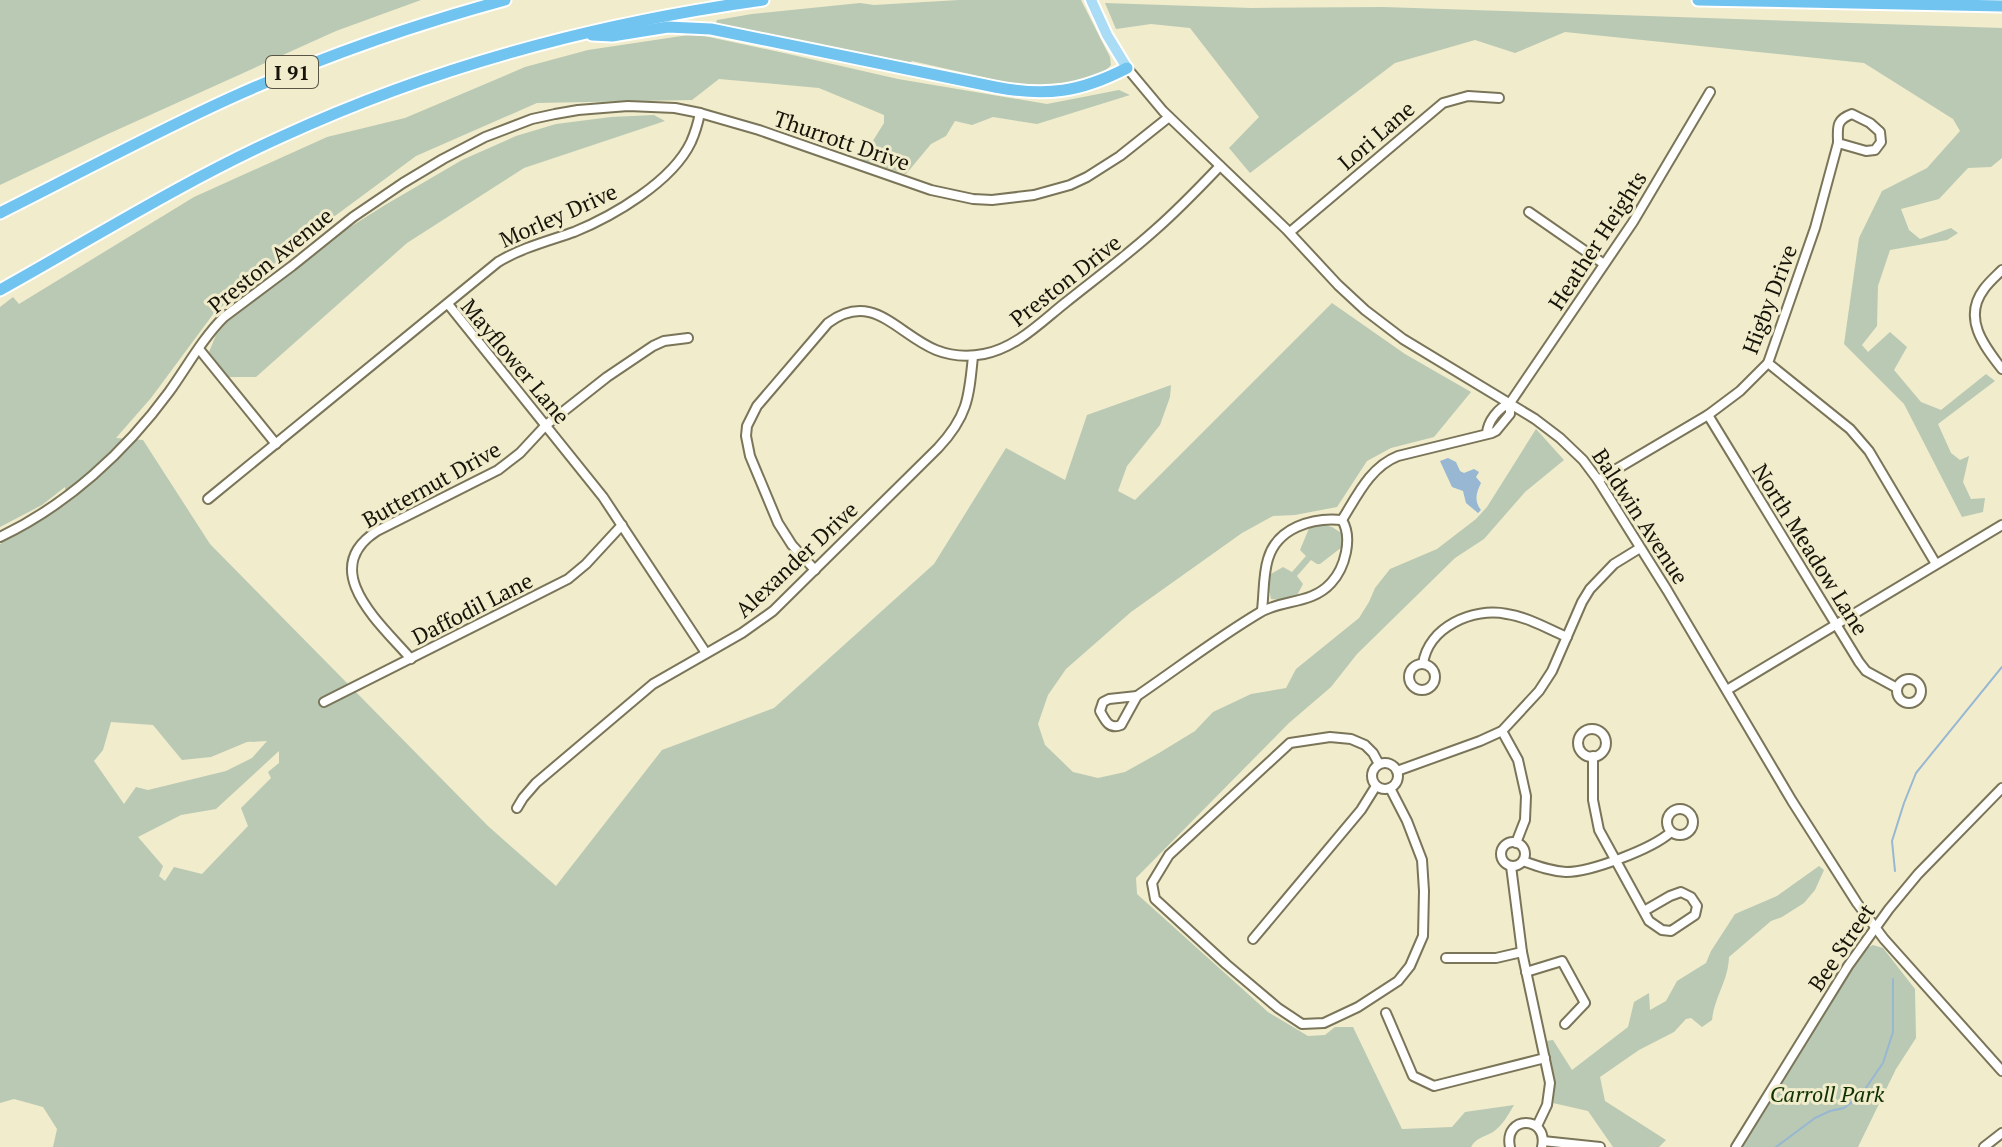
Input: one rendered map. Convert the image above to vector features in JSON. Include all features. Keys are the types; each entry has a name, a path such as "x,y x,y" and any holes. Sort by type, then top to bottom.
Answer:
{"highway":[{"name":"I 91","path":"0,213 212,107 275,79 394,34 505,0"},
{"name":"I 91","path":"0,290 219,167 309,124 378,96 583,33 763,0"},
{"path":"1698,0 2002,6"},
{"path":"1977,6 2002,15"},
{"path":"583,33 608,36 668,27 711,29 1031,92 1075,89 1127,68"}],"main road":[{"name":"Baldwin Avenue","path":"1091,0 1127,68"}],"street":[{"name":"Baldwin Avenue","path":"1127,68 1169,117 1290,232 1344,291 1416,347 1510,403 1560,438 1583,460 1847,888 1875,927 2002,1071"},
{"name":"Heather Heights","path":"1342,520 1372,474 1388,461 1487,433 1488,426 1499,410 1510,403 1650,194 1710,92"},
{"name":"Lori Lane","path":"1290,232 1443,103 1468,96 1499,98"},
{"name":"Thurrott Drive","path":"485,137 532,119 578,110 628,106 675,108 759,130 931,190 992,200 1034,195 1070,185 1120,156 1169,117"},
{"name":"Morley Drive","path":"448,304 508,256 595,223 641,194 686,151 700,113"},
{"name":"Higby Drive","path":"1598,480 1708,415 1740,391 1768,363 1815,228 1838,143 1838,124 1843,117 1852,114 1880,132 1881,142 1875,150 1866,151 1838,143"},
{"name":"Preston Avenue","path":"0,537 52,507 92,476 156,408 224,317 353,217 430,167 485,137"},
{"name":"Preston Drive","path":"815,570 785,535 750,456 746,436 747,426 757,406 828,323 850,311 863,311 876,314 935,350 973,356 999,350 1022,337 1157,229 1220,166"},
{"path":"1529,212 1604,264"},
{"path":"2002,270 1976,302 1974,320 1977,332 2002,369"},
{"name":"Mayflower Lane","path":"208,499 448,304 603,497 706,653"},
{"name":"Butternut Drive","path":"411,659 357,594 352,572 357,552 368,536 510,463 546,425 607,377 653,346 664,341 688,338"},
{"path":"199,349 276,444"},
{"name":"Alexander Drive","path":"517,808 536,783 653,684 757,624 815,570 956,428 968,401 973,356"},
{"path":"1768,363 1839,418 1869,451 1936,564"},
{"name":"North Meadow Lane","path":"1708,415 1866,671 1897,688"},
{"path":"1137,696 1103,702 1100,711 1107,723 1114,727 1121,725 1137,696 1262,610 1309,597 1329,586 1343,564 1346,552 1347,530 1342,520 1305,523 1282,536 1269,555 1265,569 1262,610"},
{"name":"Daffodil Lane","path":"324,702 568,579 622,525"},
{"path":"1727,690 2002,525"},
{"path":"1397,771 1502,731 1539,691 1552,671 1590,589 1614,564 1640,548"},
{"path":"1423,664 1429,645 1436,637 1459,620 1489,612 1521,617 1567,637"},
{"path":"1502,731 1518,760 1526,796 1525,820 1516,843"},
{"path":"1379,764 1365,745 1351,739 1330,737 1290,743 1169,855 1152,883 1155,899 1278,1008 1302,1024 1324,1023 1398,981 1410,966 1423,936 1422,860 1390,788"},
{"path":"1593,756 1593,800 1599,830 1649,921 1662,930 1671,931 1695,915 1697,906 1691,897 1681,892 1644,911"},
{"path":"1387,763 1397,771 1398,779 1390,788 1384,789 1373,782 1372,772 1379,764 1387,763"},
{"path":"1253,939 1361,810 1376,786"},
{"name":"Bee Street","path":"1736,1147 1875,927 1918,874 2002,788"},
{"path":"1523,861 1546,870 1568,872 1594,867 1661,841 1671,832"},
{"path":"1516,843 1525,852 1523,861 1511,866 1503,861 1501,852 1507,844 1516,843"},
{"path":"1511,866 1522,952 1550,1083 1547,1105 1537,1126"},
{"path":"1446,958 1496,958 1522,952"},
{"path":"1526,972 1562,961 1585,1003 1565,1024"},
{"path":"1386,1013 1413,1076 1434,1086 1545,1058"},
{"path":"1510,1147 1509,1136 1517,1125 1530,1123 1541,1131 1543,1144 1600,1147"},
{"path":"1984,1147 2002,1133"}],"green space":[{"path":"0,0 421,0 336,31 0,185"},
{"path":"959,0 1081,0 1110,57 1111,65 1102,74 1057,86 1037,86 715,25 717,20 752,14 860,3 874,5"},
{"path":"1105,3 1251,8 1383,7 2002,28 2002,158 1991,167 1968,168 1939,199 1901,209 1909,230 1920,239 1951,228 1958,233 1947,240 1890,250 1878,286 1877,326 1862,345 1868,352 1890,332 1907,347 1894,370 1921,402 1941,410 1986,374 1995,381 1938,424 1951,453 1960,460 1969,456 1963,482 1971,499 1985,498 1983,512 1962,517 1904,404 1844,344 1859,238 1882,191 1927,168 1960,131 1953,119 1864,63 1565,32 1515,53 1475,40 1395,63 1250,173 1229,148 1259,117 1190,28 1151,24 1116,29"},
{"path":"695,34 898,79 1047,104 1119,90 1130,95 1037,124 993,117 972,125 955,121 946,136 931,144 906,174 861,160 884,123 884,115 819,88 719,79 692,100 537,103 416,156 316,230 214,313 151,398 116,438 143,440 210,544 488,826 556,886 662,750 774,708 934,564 1006,448 1065,480 1087,415 1171,385 1160,425 1127,466 1118,491 1135,500 1332,303 1405,354 1471,392 1434,437 1391,448 1367,461 1337,507 1273,516 1242,533 1131,612 1066,669 1048,695 1038,724 1045,745 1073,772 1098,778 1125,772 1159,753 1195,731 1213,712 1251,694 1286,688 1296,669 1359,618 1375,588 1390,569 1437,549 1476,519 1487,507 1536,429 1564,460 1525,492 1484,539 1455,558 1357,654 1331,687 1289,723 1136,878 1137,894 1268,1012 1308,1036 1325,1035 1335,1027 1353,1027 1402,1129 1452,1127 1465,1112 1514,1105 1497,1129 1471,1147 53,1147 57,1129 43,1107 14,1099 0,1103 0,544 67,502 65,487 42,505 0,527 0,307 13,297 19,304 194,197 327,137 405,118 525,67 588,50","holes":["111,722 153,725 182,760 211,757 247,742 267,741 252,758 226,771 148,790 136,787 124,804 94,761 103,750","279,751 279,763 268,772 271,778 241,808 248,826 202,874 174,867 165,881 159,876 163,866 138,837 181,815 216,809"]},
{"path":"654,115 665,121 524,168 407,243 256,377 227,377 209,352 216,335 229,320 336,236 462,160 516,136 556,124"},
{"path":"1324,525 1343,534 1342,547 1320,564 1311,560 1297,576 1303,584 1296,597 1271,599 1269,575 1283,567 1292,572 1306,556 1300,550 1310,526"},
{"path":"1819,866 1824,870 1815,890 1804,903 1771,921 1729,957 1712,1020 1702,1027 1691,1018 1686,1019 1674,1032 1639,1050 1600,1077 1605,1101 1666,1140 1659,1147 1613,1147 1588,1111 1553,1103 1555,1086 1545,1041 1553,1040 1572,1070 1628,1027 1634,1002 1649,993 1650,1010 1666,1001 1677,981 1706,963 1735,914 1777,896"},
{"name":"Carroll Park","path":"1873,945 1883,948 1915,989 1916,1038 1896,1069 1858,1147 1732,1147 1806,1027"}],"water":[{"path":"1448,458 1456,462 1464,473 1474,469 1479,472 1476,477 1481,483 1477,500 1481,510 1478,513 1466,503 1463,491 1452,487 1440,461"}],"waterway":[{"path":"1895,871 1892,841 1916,773 2002,667"},
{"path":"1776,1147 1815,1118 1844,1108 1861,1095 1883,1063 1893,1032 1893,979"}]}
